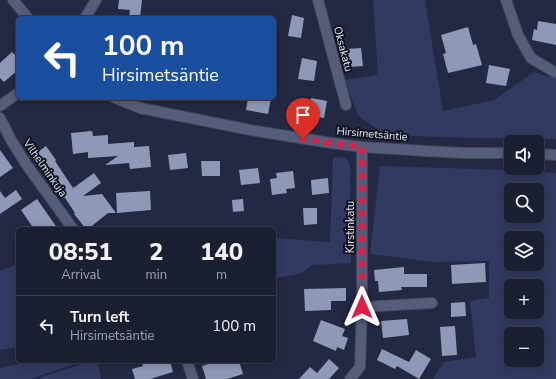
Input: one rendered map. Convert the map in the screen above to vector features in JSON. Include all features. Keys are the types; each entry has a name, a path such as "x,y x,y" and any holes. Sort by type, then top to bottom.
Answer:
{"street":[{"path":"13,0 26,16"},
{"path":"86,16 96,0"},
{"name":"Oksakatu","path":"318,0 346,105"},
{"path":"506,0 518,35 531,58 556,74"},
{"path":"0,106 16,94"},
{"name":"Hirsimetsäntie","path":"120,100 147,110 303,139 362,147 463,153 504,153"},
{"name":"Vilhelminkuja","path":"0,118 11,140 26,164 72,227"},
{"name":"Kirstinkatu","path":"350,379 360,367 362,307 362,147"},
{"path":"544,154 556,155"},
{"path":"362,307 432,303"},
{"path":"188,363 193,379"}],"shaded area":[{"path":"373,0 425,0 443,111 494,100 534,72 556,79 556,139 544,139 544,135 504,135 504,138 386,135 358,116 345,80 378,75"},
{"path":"333,157 346,158 350,165 351,263 313,265 299,274 276,278 276,238 330,242"},
{"path":"380,166 504,170 504,175 544,175 544,172 556,173 556,379 433,379 444,362 476,357 470,301 489,298 489,261 433,262 370,254"},
{"path":"16,265 16,347 0,350 0,271"},
{"path":"25,363 78,363 30,379 0,379 0,368"},
{"path":"85,363 97,363 101,379 38,379"}],"building":[{"path":"119,0 142,0 140,16 129,16 130,10 118,9"},
{"path":"292,15 304,18 301,38 288,36"},
{"path":"538,21 556,24 556,45 532,40 534,29 537,30"},
{"path":"468,27 473,45 476,44 482,65 448,73 443,54 446,53 441,35"},
{"path":"361,48 363,66 348,67 346,49"},
{"path":"12,52 16,56 16,72 4,82 0,78 0,63"},
{"path":"302,58 317,61 314,81 298,79"},
{"path":"489,65 510,69 506,86 486,83"},
{"path":"311,98 327,101 324,118 308,115"},
{"path":"248,100 271,100 268,114 246,110"},
{"path":"92,131 93,136 108,135 108,144 134,142 134,147 149,146 151,167 130,169 129,163 105,165 118,156 88,158 88,152 73,154 71,133"},
{"path":"46,146 73,188 75,186 76,188 76,186 94,173 101,183 83,196 102,194 116,213 108,213 90,227 84,227 74,214 75,213 45,168 41,171 31,157"},
{"path":"0,150 13,168 0,177"},
{"path":"186,153 188,168 170,170 168,155"},
{"path":"201,161 220,161 220,176 202,176"},
{"path":"258,168 260,183 241,185 239,170"},
{"path":"293,171 295,188 286,189 287,193 272,195 270,179 277,178 276,173"},
{"path":"328,178 329,193 312,195 311,180"},
{"path":"16,190 22,199 0,214 0,191 5,198"},
{"path":"150,191 151,210 117,213 116,193"},
{"path":"37,199 57,227 33,227 21,210"},
{"path":"243,199 244,211 233,212 232,200"},
{"path":"303,208 317,208 317,224 304,225"},
{"path":"485,263 486,282 452,284 451,265"},
{"path":"404,267 404,274 427,274 427,287 401,287 402,290 379,292 378,281 375,281 374,270"},
{"path":"346,288 346,301 331,301 331,310 305,311 304,289"},
{"path":"465,302 466,316 451,317 451,303"},
{"path":"407,319 409,335 383,338 381,321"},
{"path":"321,320 345,329 342,336 348,338 344,350 337,347 336,351 313,341"},
{"path":"455,326 457,355 442,356 440,327"},
{"path":"382,349 409,362 416,350 431,359 419,379 397,366 395,369 377,360"},
{"path":"329,359 339,368 329,379 299,379 310,367 317,373"},
{"path":"142,363 171,363 173,372 150,379 135,379 132,369 143,366"},
{"path":"212,363 240,363 243,374 227,379 206,379 202,366"}],"route":[{"path":"303,139 362,147 362,307"}]}
